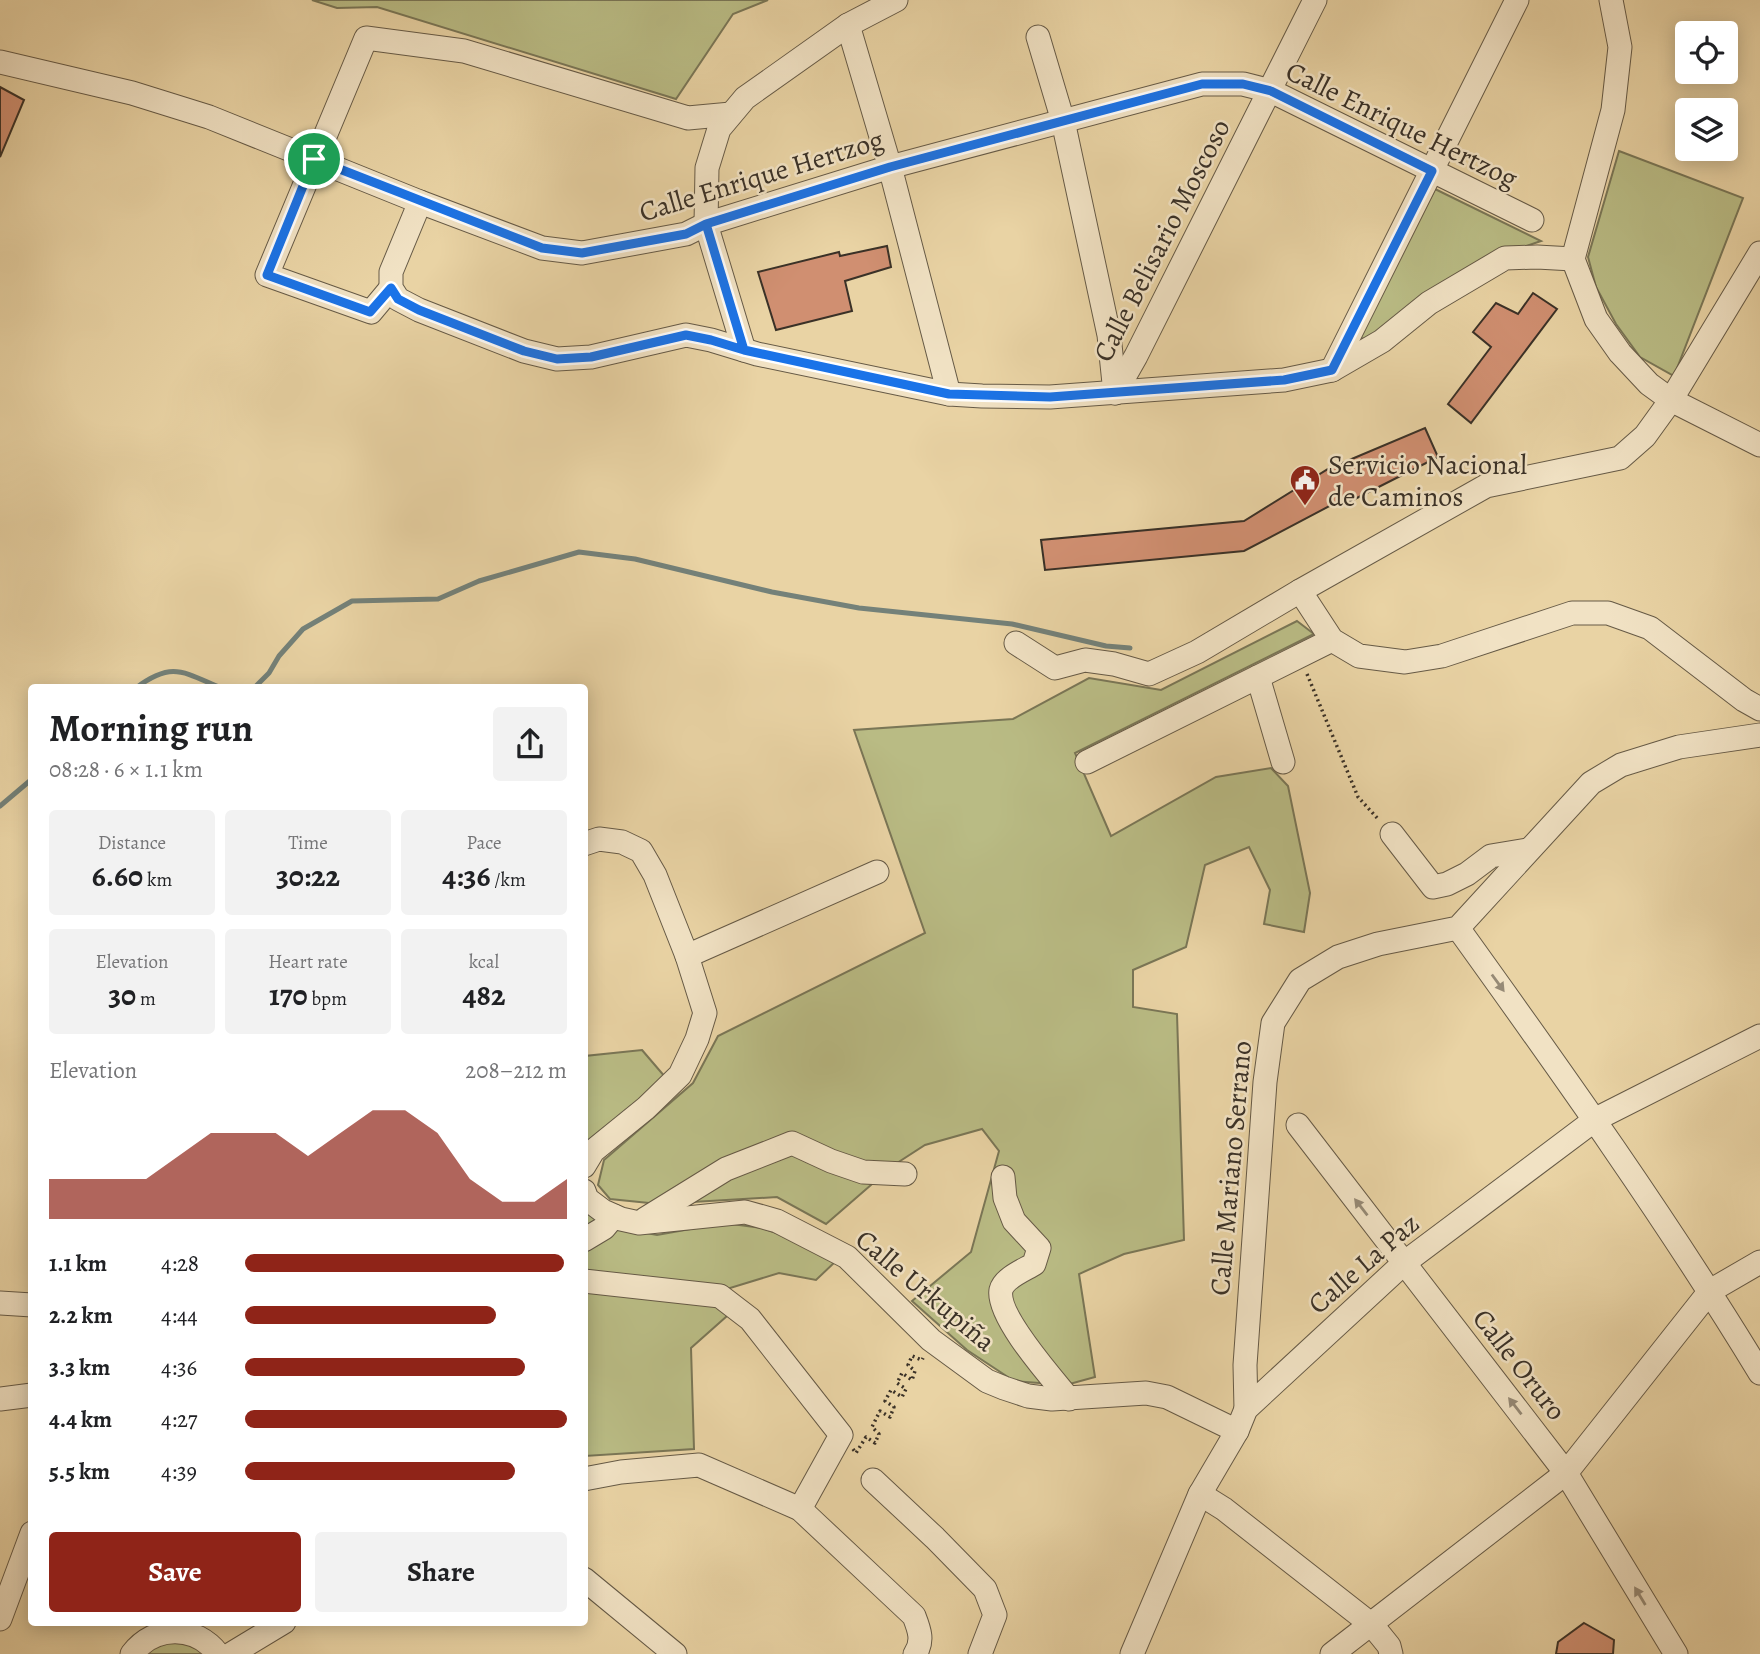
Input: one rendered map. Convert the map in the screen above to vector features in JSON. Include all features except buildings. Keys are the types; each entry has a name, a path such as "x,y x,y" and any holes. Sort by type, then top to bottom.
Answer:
{"street":[{"path":"744,350 706,224 707,168 719,129 745,98 848,25 896,0"},
{"name":"Calle Belisario Moscoso","path":"1115,393 1315,0"},
{"path":"1332,370 1517,0"},
{"path":"1611,0 1620,47 1613,110 1573,259 1596,319 1620,353 1649,384 1671,400 1760,445"},
{"path":"848,25 890,167 949,394"},
{"path":"391,288 370,312 267,275 366,37 464,51 688,118 731,114"},
{"path":"1038,37 1063,121 1109,335 1115,393"},
{"name":"Calle Enrique Hertzog","path":"0,62 132,93 209,117 542,248 582,253 686,234 706,224 890,167 1202,84 1243,84 1271,91 1532,220"},
{"path":"420,202 391,272 391,288 398,299 419,310 524,351 557,359 591,357 686,335 949,394 1050,397 1115,393 1284,380 1332,370 1382,341 1429,303 1505,258 1573,259"},
{"path":"1016,643 1055,668 1085,660 1114,664 1149,674 1198,652 1486,486 1620,458 1645,436 1671,400 1760,253"},
{"path":"1300,591 1332,640 1359,656 1405,662 1442,656 1572,613 1608,613 1650,628 1744,700 1760,709"},
{"path":"1087,762 1332,640"},
{"path":"1258,677 1283,762"},
{"path":"1760,735 1679,747 1621,765 1591,783 1458,928 1596,1119 1710,1291 1760,1373"},
{"path":"1392,834 1433,887 1468,874 1491,856 1527,850"},
{"path":"588,843 599,839 622,842 641,851 655,875 687,956 705,1013 697,1039 680,1076 646,1108 608,1137 588,1159"},
{"path":"687,956 877,872"},
{"name":"Calle Mariano Serrano","path":"1246,1409 1245,1352 1265,1082 1273,1023 1300,980 1338,957 1378,944 1458,928"},
{"name":"Calle La Paz","path":"1132,1654 1200,1494 1237,1431 1246,1409 1404,1263 1596,1119 1760,1035"},
{"name":"Calle Oruro","path":"1298,1125 1566,1473 1676,1654"},
{"path":"639,1223 726,1169 792,1143 863,1172 905,1174"},
{"path":"1003,1177 1005,1198 1014,1220 1039,1248 1034,1264 1006,1282 1001,1291 1003,1307 1015,1331 1069,1399"},
{"name":"Calle Urkupiña","path":"588,1200 603,1211 639,1223 745,1212 778,1221 847,1257 931,1340 987,1381 1028,1396 1069,1399 1146,1393 1157,1395 1186,1405 1237,1431"},
{"path":"588,1238 604,1228 614,1216"},
{"path":"1332,1654 1566,1473 1710,1291 1760,1262"},
{"path":"588,1281 720,1296 750,1319 841,1435 800,1509"},
{"path":"0,1303 28,1305"},
{"path":"0,1399 28,1396"},
{"path":"588,1478 621,1472 699,1465 800,1509 914,1615 921,1633 915,1654"},
{"path":"873,1480 985,1589 995,1615 980,1654"},
{"path":"1200,1494 1224,1509 1372,1625 1389,1646 1391,1654"},
{"path":"0,1619 28,1544"},
{"path":"588,1582 675,1654"},
{"path":"231,1654 277,1626"},
{"path":"132,1654 151,1637 171,1632 201,1638 218,1654"}],"path":[{"path":"1301,656 1358,797 1392,834"},
{"path":"841,1435 856,1453 866,1437 875,1443 879,1434 872,1427 880,1411 890,1417 894,1407 885,1401 891,1390 902,1397 906,1389 897,1383 902,1373 912,1380 915,1371 908,1365 912,1356 922,1360 931,1340"}],"green space":[{"path":"312,0 768,0 733,14 676,99 377,7 337,8"},
{"path":"1619,151 1743,198 1674,376 1640,357 1616,324 1596,287 1588,257"},
{"path":"1435,189 1541,241 1497,256 1367,339 1359,338"},
{"path":"1297,621 1314,634 1075,753 1111,836 1216,777 1271,768 1288,786 1310,893 1304,932 1264,924 1270,890 1249,847 1205,865 1186,947 1133,970 1133,1007 1177,1014 1184,1240 1124,1254 1079,1274 1095,1377 1066,1385 1014,1381 967,1350 912,1301 971,1252 999,1151 982,1129 925,1145 894,1165 826,1224 777,1197 659,1204 610,1199 598,1185 604,1160 693,1083 718,1036 925,933 854,730 1013,719 1089,678 1161,690"},
{"path":"642,1050 666,1078 588,1157 588,1056"},
{"path":"588,1203 610,1226 657,1235 724,1223 762,1228 799,1241 837,1260 816,1280 779,1273 730,1288 727,1316 691,1348 694,1449 588,1456"},
{"path":"179,1640 207,1654 144,1654 152,1647"}],"waterway":[{"path":"258,684 303,629 352,601 438,599 479,581 579,552 635,559 772,592 859,608 1012,624 1106,646 1130,648"},
{"path":"142,684 159,674 169,672 187,674 212,684"},
{"path":"0,806 28,782"}],"place":[{"name":"Servicio Nacional de Caminos","path":"1305,507"}],"route":[{"path":"314,159 267,275 370,312 391,288 398,299 419,310 524,351 557,359 591,357 686,335 744,350 725,287 706,224 890,167 1202,84 1243,84 1271,91 1432,171 1332,370 1284,380 1050,397 982,397 949,394 744,350 706,224 686,234 582,253 542,248 314,159"}]}
